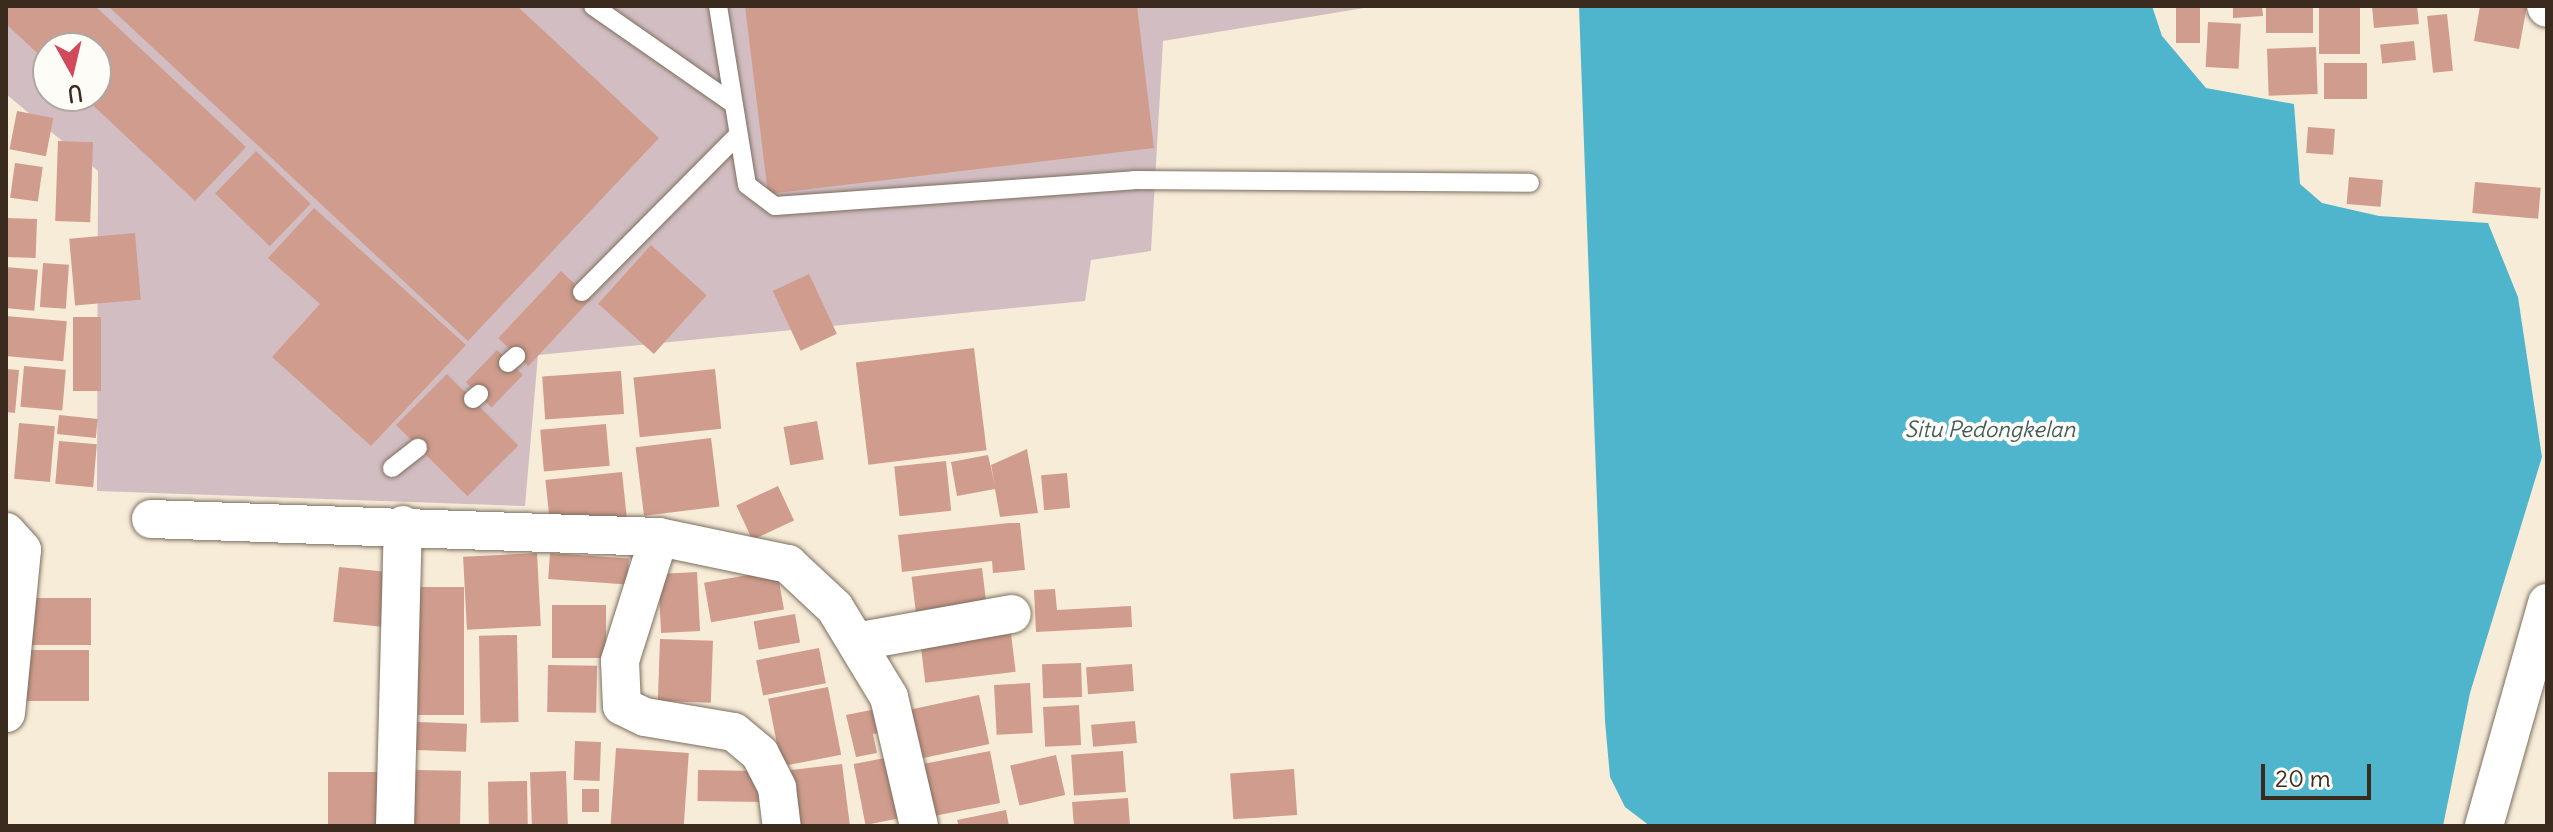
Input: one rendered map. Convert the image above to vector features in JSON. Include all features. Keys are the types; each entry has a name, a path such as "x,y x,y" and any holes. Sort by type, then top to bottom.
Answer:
{"street":[{"path":"151,519 403,525 659,537 788,564 817,586 860,641 889,697 919,826"},
{"path":"395,826 403,525"},
{"path":"659,537 620,661 622,706 645,717 734,732 760,754 777,788 782,826"},
{"path":"6,713 14,541"},
{"path":"2484,826 2547,603"},
{"path":"860,641 1012,614"}],"lane":[{"path":"593,6 732,103"},
{"path":"718,6 747,185 786,207 1134,180 1530,183"},
{"path":"582,292 737,136"},
{"path":"392,468 418,448"}],"shaded area":[{"path":"6,6 1376,6 1163,41 1151,251 1091,260 1085,301 538,355 525,506 97,491 98,171 6,94"}],"water":[{"name":"Situ Pedongkelan","path":"1579,6 2152,6 2162,36 2206,88 2294,104 2300,184 2322,203 2379,216 2488,223 2518,297 2542,457 2470,693 2443,826 1650,826 1625,807 1610,777 1605,721"}],"building":[{"path":"6,6 95,6 246,147 195,201 100,112 112,112 112,32 32,32 32,48 6,24"},
{"path":"108,6 517,6 659,138 468,341"},
{"path":"745,6 1137,6 1154,148 768,194"},
{"path":"2176,6 2200,6 2200,43 2176,43"},
{"path":"2233,6 2262,6 2263,16 2233,18"},
{"path":"2266,6 2313,6 2313,33 2266,33"},
{"path":"2319,6 2360,6 2360,54 2319,54"},
{"path":"2372,6 2417,6 2419,24 2374,28"},
{"path":"2480,6 2527,6 2519,49 2474,41"},
{"path":"2447,14 2453,71 2433,73 2427,16"},
{"path":"2208,22 2241,24 2239,69 2206,67"},
{"path":"2414,41 2416,60 2382,63 2380,45"},
{"path":"2316,47 2318,94 2269,96 2267,49"},
{"path":"2324,63 2367,63 2367,99 2324,99"},
{"path":"17,111 53,118 46,156 10,149"},
{"path":"2308,127 2335,129 2333,155 2306,153"},
{"path":"58,141 93,142 90,222 55,221"},
{"path":"256,151 311,204 270,246 215,193"},
{"path":"15,163 43,167 38,202 10,198"},
{"path":"2349,177 2383,180 2381,207 2347,204"},
{"path":"2475,182 2541,188 2538,219 2472,213"},
{"path":"314,208 466,345 371,446 272,357 320,304 268,258"},
{"path":"6,218 37,219 36,258 6,257"},
{"path":"135,233 141,300 75,305 69,239"},
{"path":"651,245 707,295 654,354 598,304"},
{"path":"43,263 69,265 66,309 40,307"},
{"path":"6,267 38,270 34,311 6,308"},
{"path":"561,271 591,299 528,366 498,338"},
{"path":"809,274 837,334 801,351 773,291"},
{"path":"6,316 67,321 63,361 6,356"},
{"path":"73,317 101,317 101,391 73,391"},
{"path":"974,348 987,450 868,465 856,363"},
{"path":"497,350 523,375 492,407 466,382"},
{"path":"24,366 66,370 62,411 20,407"},
{"path":"6,369 19,370 15,413 6,412"},
{"path":"715,369 721,429 640,437 633,378"},
{"path":"621,371 624,414 545,419 542,377"},
{"path":"447,374 518,445 468,496 396,425"},
{"path":"59,415 98,419 96,438 57,434"},
{"path":"817,421 824,459 790,465 784,427"},
{"path":"19,423 55,426 50,482 14,479"},
{"path":"606,424 610,466 544,472 540,430"},
{"path":"711,438 719,506 644,516 636,447"},
{"path":"59,441 97,444 93,487 55,484"},
{"path":"1027,449 1038,513 1000,517 995,489 957,496 951,462 988,455 995,485 991,465"},
{"path":"946,461 951,511 900,516 894,466"},
{"path":"622,472 627,521 551,529 545,480"},
{"path":"1067,473 1070,508 1044,510 1041,475"},
{"path":"778,486 794,520 752,540 736,505"},
{"path":"1020,523 1025,570 993,573 992,561 902,572 898,535"},
{"path":"537,553 541,626 467,630 463,557"},
{"path":"550,553 629,559 627,584 548,579"},
{"path":"339,567 395,573 389,628 333,622"},
{"path":"982,568 987,611 917,619 912,577"},
{"path":"777,570 784,609 711,622 704,583"},
{"path":"697,572 700,631 661,633 658,574"},
{"path":"418,587 464,587 464,715 418,715"},
{"path":"1055,589 1057,610 1131,606 1132,627 1036,632 1034,590"},
{"path":"29,598 91,598 91,645 29,645"},
{"path":"552,605 606,605 606,658 552,658"},
{"path":"795,614 800,643 759,650 754,621"},
{"path":"1011,634 1016,672 925,683 921,645"},
{"path":"517,635 519,722 481,723 479,636"},
{"path":"660,639 713,641 711,703 658,701"},
{"path":"819,648 826,683 763,696 756,660"},
{"path":"19,650 89,650 89,701 19,701"},
{"path":"1081,663 1082,697 1043,698 1042,664"},
{"path":"1132,664 1134,691 1088,694 1086,667"},
{"path":"548,665 597,666 596,713 547,712"},
{"path":"1030,683 1033,733 997,735 994,685"},
{"path":"828,687 841,755 781,766 768,699"},
{"path":"979,695 989,744 915,760 905,711"},
{"path":"1079,705 1081,745 1045,747 1043,707"},
{"path":"881,708 886,732 873,734 877,753 856,757 846,715"},
{"path":"1135,721 1137,743 1093,747 1091,725"},
{"path":"417,722 467,724 466,752 416,750"},
{"path":"575,741 601,742 600,781 574,780"},
{"path":"616,748 689,753 684,826 611,826"},
{"path":"990,751 1000,803 931,816 921,764"},
{"path":"1123,751 1126,792 1074,796 1071,755"},
{"path":"1056,755 1065,795 1019,806 1010,766"},
{"path":"890,757 902,818 866,825 854,764"},
{"path":"842,764 850,826 795,826 783,771"},
{"path":"1294,769 1297,815 1233,819 1230,773"},
{"path":"414,770 461,771 460,826 413,826"},
{"path":"698,770 762,771 761,802 697,801"},
{"path":"566,771 568,826 532,826 530,772"},
{"path":"328,772 381,772 381,826 328,826"},
{"path":"527,781 528,826 489,826 488,782"},
{"path":"582,789 599,789 599,812 582,812"},
{"path":"1128,798 1130,826 1074,826 1072,802"},
{"path":"1006,810 1009,826 959,826 957,820"}]}
